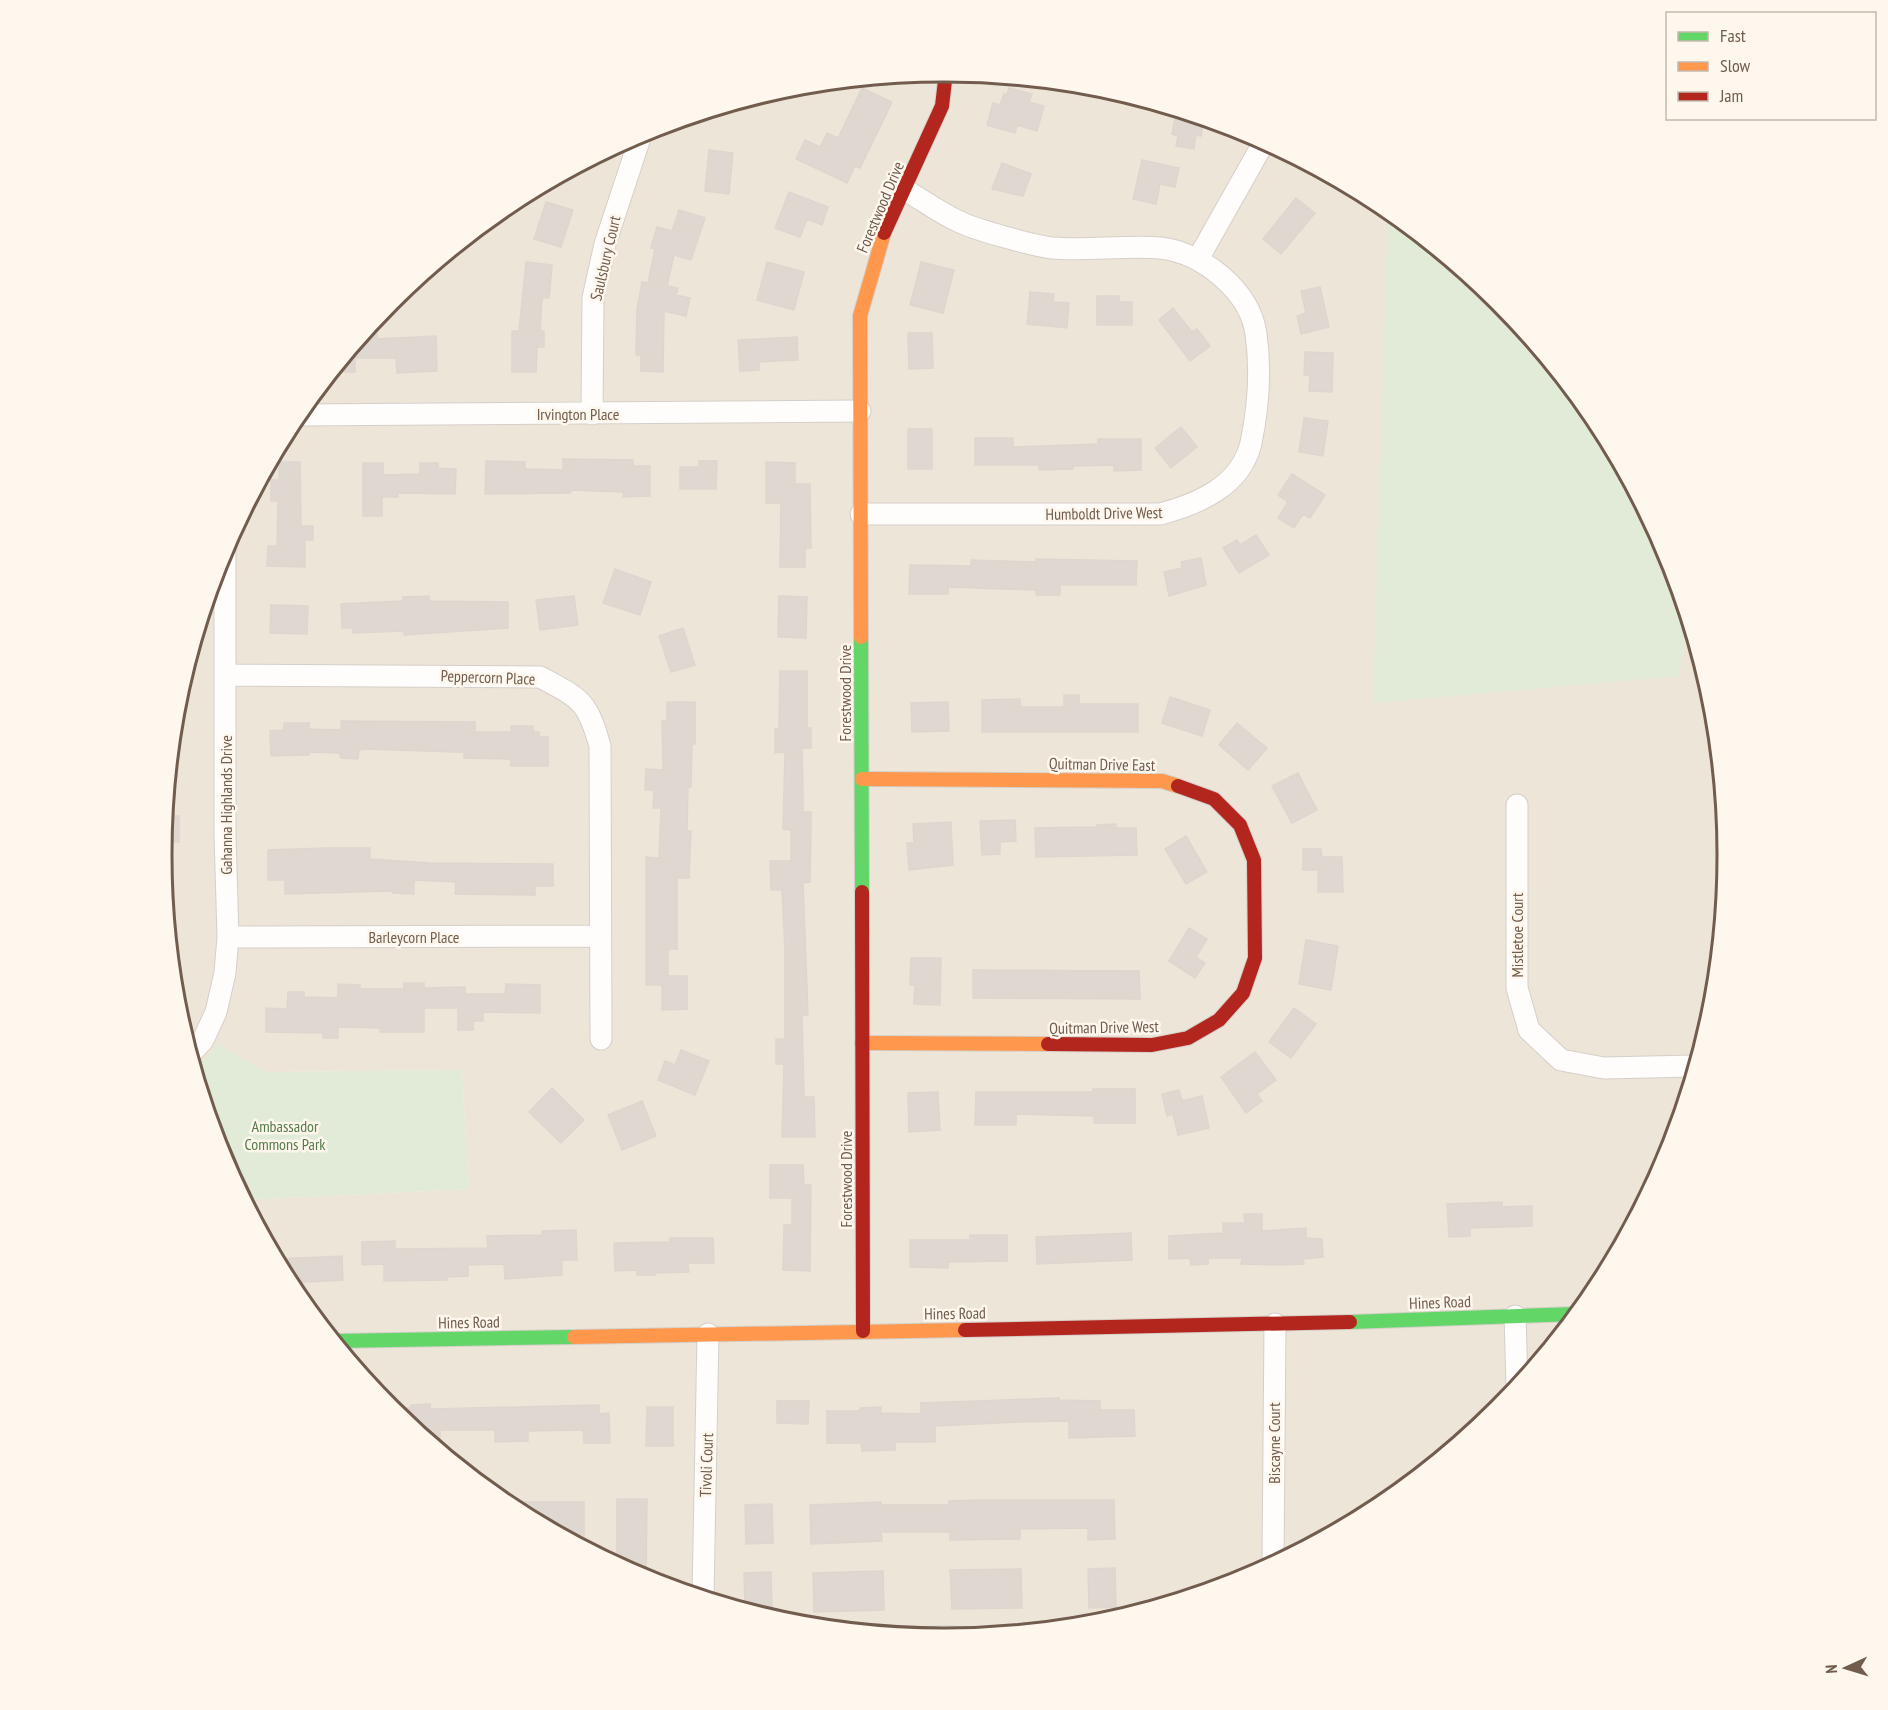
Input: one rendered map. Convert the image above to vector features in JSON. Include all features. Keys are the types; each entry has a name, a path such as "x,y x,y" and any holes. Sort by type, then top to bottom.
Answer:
{"street":[{"name":"Forestwood Drive","path":"863,1331 860,316 878,247 942,106 945,82"},
{"name":"Saulsbury Court","path":"592,414 593,298 605,244 637,146"},
{"path":"1198,259 1260,150"},
{"name":"Humboldt Drive West","path":"861,514 1160,514 1194,505 1224,487 1248,455 1257,415 1256,332 1241,298 1216,270 1198,259 1162,248 1050,248 961,223 905,190"},
{"name":"Irvington Place","path":"310,415 860,411"},
{"name":"Gahanna Highlands Drive","path":"196,1047 203,1040 216,1012 225,974 228,937 225,835 225,571"},
{"name":"Peppercorn Place","path":"227,675 540,676 575,696 591,715 600,746 601,1039"},
{"name":"Quitman Drive East","path":"862,779 1162,781 1214,799 1240,825 1254,860 1254,909"},
{"name":"Mistletoe Court","path":"1517,805 1517,988 1528,1030 1561,1060 1604,1068 1687,1066"},
{"name":"Quitman Drive West","path":"862,1043 1152,1045 1188,1038 1219,1020 1243,993 1255,958 1254,909"},
{"name":"Barleycorn Place","path":"228,937 600,936"},
{"name":"Hines Road","path":"344,1341 1275,1324 1565,1314"},
{"path":"1515,1316 1517,1373"},
{"name":"Biscayne Court","path":"1273,1554 1275,1324"},
{"name":"Tivoli Court","path":"703,1589 708,1334"}],"shaded area":[{"path":"944,82 1045,89 1095,97 1192,123 1286,162 1330,186 1402,234 1679,676 1685,639 1690,655 1702,704 1715,804 1717,855 1710,956 1702,1006 1676,1103 1637,1197 1613,1241 1557,1325 1525,1364 1453,1436 1414,1468 1330,1524 1286,1548 1192,1587 1144,1601 1095,1613 995,1626 944,1628 843,1621 793,1613 696,1587 602,1548 558,1524 474,1468 435,1436 363,1364 302,1284 252,1200 469,1189 462,1070 266,1072 218,1045 201,1064 186,1006 178,956 173,906 173,804 186,704 212,607 251,513 275,469 331,385 363,346 435,274 474,242 558,186 602,162 696,123 744,109 793,97 893,84"}],"green space":[{"path":"1388,223 1453,274 1490,309 1557,385 1613,469 1637,513 1658,559 1685,639 1679,676 1373,703"},
{"name":"Ambassador Commons Park","path":"218,1044 266,1072 462,1070 469,1189 252,1200 230,1151 201,1064"}],"building":[{"path":"862,88 892,102 860,168 855,166 847,183 796,159 805,140 820,147 827,133 838,138"},
{"path":"1009,88 1032,94 1029,102 1044,106 1037,131 1017,125 1015,133 987,125 993,103 1000,105"},
{"path":"1175,118 1203,127 1201,136 1196,135 1194,149 1176,146 1178,136 1172,134"},
{"path":"709,150 733,153 729,194 705,191"},
{"path":"1142,160 1179,168 1175,187 1160,184 1156,204 1133,199"},
{"path":"1002,163 1031,174 1023,196 992,189"},
{"path":"789,192 828,207 822,225 807,219 800,237 775,228"},
{"path":"1296,198 1315,213 1281,254 1263,239"},
{"path":"546,202 573,210 561,247 534,239"},
{"path":"679,210 705,218 691,260 674,255 667,286 678,288 676,295 690,298 686,316 664,311 663,372 641,371 641,356 636,355 637,308 642,282 648,283 655,249 651,248 657,227 672,231"},
{"path":"526,262 552,265 549,298 542,298 540,331 544,331 544,347 537,347 536,372 512,372 512,331 519,331"},
{"path":"767,262 804,272 794,310 757,300"},
{"path":"921,262 954,270 943,313 910,305"},
{"path":"1320,287 1329,327 1301,334 1297,316 1306,313 1301,291"},
{"path":"1030,292 1054,294 1053,302 1069,303 1067,328 1027,324"},
{"path":"1097,296 1119,296 1119,302 1132,302 1132,325 1097,325"},
{"path":"1173,308 1192,332 1197,329 1210,346 1190,361 1159,320"},
{"path":"377,331 377,339 436,336 437,371 397,373 396,358 355,358 355,372 342,372"},
{"path":"908,333 932,333 933,368 909,369"},
{"path":"797,337 798,360 759,362 759,370 740,371 738,340"},
{"path":"1305,352 1333,353 1332,392 1309,391 1310,375 1304,375"},
{"path":"1304,418 1328,421 1323,456 1299,452"},
{"path":"1181,427 1197,447 1171,468 1155,448"},
{"path":"908,429 932,429 932,469 908,469"},
{"path":"975,438 1013,438 1013,447 1098,444 1098,439 1141,439 1141,470 1114,471 1114,465 1039,470 1039,465 975,465"},
{"path":"563,459 633,460 633,466 650,466 650,496 623,497 623,492 572,490 570,493 485,494 486,461 525,462 525,469 563,470"},
{"path":"699,461 717,461 716,489 680,489 680,467 699,467"},
{"path":"279,462 300,462 301,526 313,526 313,540 305,540 305,567 267,566 268,546 277,546 278,501 271,501 271,480 279,480"},
{"path":"766,462 795,463 795,484 810,484 811,548 805,548 805,567 780,567 781,503 766,503"},
{"path":"363,463 383,463 383,475 420,474 420,463 438,463 438,468 456,469 455,494 398,493 398,497 382,497 382,516 363,516"},
{"path":"1292,474 1325,495 1310,518 1303,514 1294,528 1278,518 1288,502 1278,495"},
{"path":"1256,535 1269,555 1239,573 1223,548 1237,540 1240,545"},
{"path":"1201,558 1206,585 1169,596 1164,572 1182,568 1181,562"},
{"path":"1036,559 1137,561 1136,585 1060,585 1060,595 1036,595 1036,590 948,587 948,594 909,594 910,565 971,566 971,560 1036,562"},
{"path":"615,569 651,582 640,615 603,603"},
{"path":"429,596 429,601 508,602 508,628 404,635 404,631 353,633 352,628 342,628 341,604 403,601 403,597"},
{"path":"574,596 578,625 540,630 536,600"},
{"path":"779,596 807,597 806,638 778,637"},
{"path":"271,605 308,606 307,634 270,633"},
{"path":"683,628 695,665 671,672 659,636"},
{"path":"780,671 807,671 807,728 811,728 811,748 802,748 803,812 811,812 811,830 810,882 803,883 808,1015 802,1015 804,1097 814,1097 815,1137 782,1137 784,1064 776,1064 776,1039 785,1039 785,951 782,890 771,890 770,861 791,861 791,830 783,829 785,752 775,753 775,729 779,729"},
{"path":"1064,695 1079,695 1079,704 1138,704 1138,732 982,732 982,700 1020,699 1020,707 1064,707"},
{"path":"1170,697 1210,710 1202,736 1162,723"},
{"path":"667,702 695,702 695,744 692,744 691,787 688,786 687,831 691,831 689,878 677,878 677,949 668,949 668,976 687,976 687,1009 662,1010 662,985 646,985 646,857 659,858 661,808 653,808 654,790 645,790 646,769 663,770 662,721 667,721"},
{"path":"948,702 949,731 912,732 911,703"},
{"path":"341,721 475,722 475,732 511,732 511,726 533,726 533,732 539,732 539,737 548,737 548,766 511,766 511,759 464,758 464,752 366,749 359,750 358,759 341,758 339,753 309,752 309,755 271,756 270,731 284,730 284,723 309,723 309,729 341,730"},
{"path":"1237,723 1267,748 1248,770 1219,745"},
{"path":"1298,773 1317,810 1292,823 1272,786"},
{"path":"173,816 179,816 179,842 172,842"},
{"path":"1015,820 1016,841 1000,842 1000,854 982,855 980,821"},
{"path":"951,822 953,865 909,870 907,843 914,843 913,824"},
{"path":"1116,824 1116,828 1136,828 1137,855 1036,857 1035,828 1097,827 1097,825"},
{"path":"1186,836 1207,872 1186,884 1165,849"},
{"path":"370,848 370,859 429,863 553,864 553,886 535,886 535,895 455,894 456,882 414,880 414,894 393,893 393,891 285,894 285,880 268,880 268,850"},
{"path":"1303,849 1321,849 1322,857 1342,857 1343,892 1318,892 1318,870 1303,870"},
{"path":"1189,928 1207,939 1196,957 1205,963 1195,978 1169,961"},
{"path":"1306,940 1338,946 1331,990 1299,984"},
{"path":"911,958 941,958 940,1005 914,1004 915,985 910,985"},
{"path":"973,970 1139,971 1140,999 973,998"},
{"path":"404,983 424,983 424,988 465,987 465,994 505,994 506,984 540,985 540,1013 483,1012 483,1021 473,1021 473,1030 458,1030 458,1008 424,1008 424,1032 380,1032 380,1028 338,1027 338,1038 323,1038 323,1033 266,1032 266,1008 287,1009 288,992 304,992 304,997 338,998 338,984 360,985 360,989 404,989"},
{"path":"1294,1008 1316,1024 1291,1058 1269,1042"},
{"path":"681,1050 709,1061 695,1095 658,1080 665,1061 675,1065"},
{"path":"1255,1052 1276,1080 1257,1094 1262,1101 1246,1113 1221,1077"},
{"path":"552,1088 584,1120 561,1143 529,1112"},
{"path":"1093,1089 1135,1089 1135,1123 1094,1123 1094,1116 1016,1114 1016,1125 975,1125 976,1092 1093,1092"},
{"path":"1179,1090 1182,1101 1202,1096 1209,1128 1178,1135 1173,1114 1167,1116 1162,1094"},
{"path":"938,1092 940,1130 909,1132 908,1093"},
{"path":"642,1101 656,1136 622,1150 608,1115"},
{"path":"770,1165 803,1165 804,1185 811,1185 810,1271 783,1270 784,1225 792,1225 792,1198 770,1198"},
{"path":"1502,1202 1502,1207 1532,1206 1532,1226 1470,1228 1470,1236 1449,1237 1447,1204"},
{"path":"1244,1214 1262,1214 1262,1231 1306,1228 1306,1238 1322,1239 1323,1257 1303,1259 1304,1264 1282,1265 1241,1264 1242,1258 1208,1258 1208,1264 1191,1265 1190,1258 1169,1259 1169,1236 1223,1233 1223,1223 1245,1223"},
{"path":"576,1230 577,1260 562,1260 562,1275 505,1279 504,1264 468,1265 468,1276 447,1277 447,1280 384,1281 384,1264 362,1265 362,1242 395,1241 395,1249 488,1248 487,1236 542,1235 542,1231"},
{"path":"1131,1233 1132,1260 1037,1264 1036,1237"},
{"path":"970,1235 1007,1235 1007,1261 948,1262 948,1268 910,1267 910,1240 970,1240"},
{"path":"670,1238 713,1238 714,1263 688,1263 689,1272 655,1273 655,1275 637,1275 637,1270 615,1271 614,1243 670,1242"},
{"path":"342,1256 343,1280 301,1282 286,1259"},
{"path":"1059,1398 1059,1400 1100,1401 1100,1410 1134,1410 1135,1436 1069,1438 1069,1421 1019,1422 935,1426 935,1442 895,1442 895,1450 862,1451 861,1443 827,1443 827,1411 860,1411 860,1408 881,1407 881,1413 921,1414 921,1403"},
{"path":"777,1401 809,1401 808,1424 777,1423"},
{"path":"430,1404 430,1409 599,1405 599,1414 609,1413 610,1443 584,1443 583,1430 528,1431 528,1441 495,1442 495,1430 440,1430 440,1440 405,1408 411,1408 411,1405"},
{"path":"647,1407 673,1407 673,1446 646,1446"},
{"path":"617,1499 647,1499 646,1568 617,1555"},
{"path":"1114,1500 1115,1539 1088,1540 1088,1528 1020,1529 1020,1539 950,1540 950,1532 881,1532 882,1541 811,1544 810,1505 881,1502 881,1505 949,1505 949,1501"},
{"path":"523,1502 584,1502 584,1538"},
{"path":"772,1504 773,1543 746,1544 745,1505"},
{"path":"1115,1568 1116,1607 1089,1608 1088,1569"},
{"path":"1021,1569 1022,1608 952,1609 950,1570"},
{"path":"883,1571 884,1610 814,1612 813,1573"},
{"path":"771,1572 772,1608 745,1601 744,1573"}],"traffic: fast":[{"path":"861,637 862,892"},
{"path":"1350,1322 1565,1314"},
{"path":"344,1341 574,1337"}],"traffic: slow":[{"path":"861,637 860,316 884,233"},
{"path":"862,779 1162,781 1178,786"},
{"path":"862,1043 1048,1044"},
{"path":"574,1337 965,1330"}],"traffic: jam":[{"path":"884,233 942,106 945,82"},
{"path":"1048,1044 1152,1045 1188,1038 1219,1020 1243,993 1255,958 1254,860 1240,825 1214,799 1178,786"},
{"path":"862,892 863,1331"},
{"path":"965,1330 1350,1322"}]}
